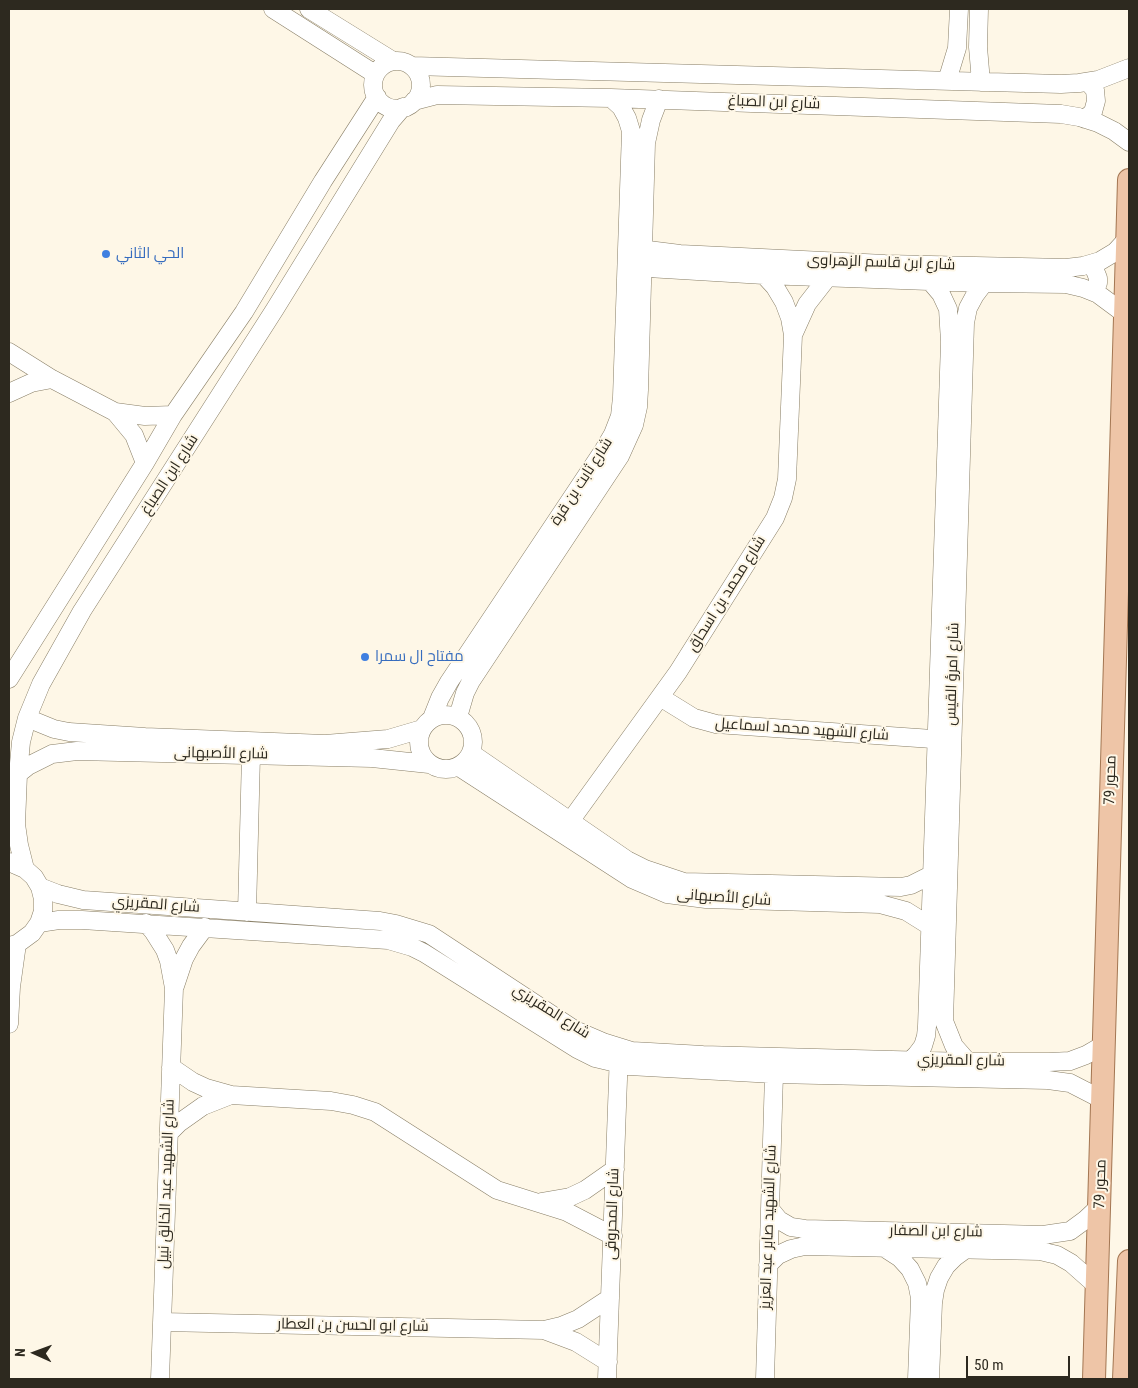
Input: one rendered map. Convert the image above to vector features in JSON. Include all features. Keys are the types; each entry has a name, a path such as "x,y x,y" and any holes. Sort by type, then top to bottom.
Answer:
{"main road":[{"name":"محور 79","path":"1094,1379 1113,717 1122,661 1125,314 1129,180"},
{"path":"1113,717 1118,704 1129,698"},
{"path":"1124,1379 1129,1261"}],"street":[{"path":"273,9 376,74"},
{"path":"309,9 393,61"},
{"path":"948,82 958,43 959,9"},
{"path":"979,9 978,47 981,82"},
{"path":"393,61 400,61 412,66 420,79 420,87 408,104 391,108 385,106 377,97 373,86 376,74 380,68 393,61"},
{"name":"شارع ابن الصباغ","path":"412,66 1061,84 1088,82 1129,68"},
{"path":"1084,119 1093,112 1096,101 1094,90 1088,82"},
{"name":"شارع ابن الصباغ","path":"26,869 19,845 16,824 18,774 21,742 27,718 41,684 82,611 275,309 391,121 408,104 431,96 449,95 659,99 1061,114 1098,123 1114,131 1129,142"},
{"name":"شارع ابن الصباغ","path":"9,679 174,415 244,312 377,97"},
{"name":"شارع ثابت بن قرة","path":"458,718 465,693 471,681 613,434 620,416 634,267 631,131 621,107 611,98"},
{"name":"شارع ثابت بن قرة","path":"634,248 646,143 651,120 659,99"},
{"name":"شارع ابن قاسم الزهراوى","path":"634,267 828,277 885,272 1066,268 1100,261 1115,252 1128,239"},
{"name":"شارع ابن قاسم الزهراوى","path":"634,248 680,254 885,272 930,281 1066,284 1094,292 1125,314"},
{"path":"1090,264 1098,278 1094,292"},
{"name":"شارع محمد بن اسحاق","path":"570,820 660,697 713,617 775,518 783,498 787,479 793,335 790,318 784,302 775,287 764,275"},
{"name":"شارع محمد بن اسحاق","path":"793,335 807,304 828,277"},
{"name":"شارع امرؤ القيس","path":"930,281 941,294 948,309 950,323 943,740 944,1021 954,1046 968,1062"},
{"name":"شارع امرؤ القيس","path":"910,1061 923,1046 926,1036 931,875 943,740 965,323 972,301 984,283"},
{"path":"9,352 52,379 115,412 145,416 174,415"},
{"path":"9,393 31,383 52,379"},
{"path":"115,412 134,435 145,462"},
{"name":"شارع ثابت بن قرة","path":"427,724 449,682 543,557"},
{"name":"شارع الشهيد محمد اسماعيل","path":"660,697 694,718 716,724 943,740"},
{"path":"441,715 450,715 458,718 464,721 472,732 471,752 466,761 459,766 438,769 429,764 424,758 418,744 427,724 441,715"},
{"name":"شارع الأصبهانى","path":"27,718 47,727 69,732 325,744 388,739 427,724"},
{"name":"شارع الأصبهانى","path":"18,774 40,759 64,752 372,758 429,764"},
{"name":"شارع الأصبهانى","path":"471,752 628,860 658,874 684,882 901,887 931,875"},
{"path":"247,912 250,755"},
{"name":"شارع الأصبهانى","path":"459,766 632,879 667,894 706,899 880,904 906,911 930,926"},
{"path":"9,862 26,869 34,877 40,887 43,899 43,911 39,923 32,934 13,945 9,1024"},
{"name":"شارع المقريزي","path":"40,887 83,900 380,921 396,924 429,934 575,1030 619,1056 644,1068 774,1074 1049,1071 1070,1060 1086,1055 1105,1044"},
{"name":"شارع المقريزي","path":"39,923 59,920 146,923 376,938 400,943 424,952 576,1050 595,1058 646,1052 968,1062 1049,1071 1103,1100"},
{"name":"شارع الشهيد عبد الخالق نبيل","path":"146,923 165,950 174,988 160,1379"},
{"name":"شارع الشهيد عبد الخالق نبيل","path":"174,988 184,959 205,927"},
{"name":"شارع المحروقى","path":"608,1371 619,1056"},
{"path":"171,1066 193,1082 231,1095 331,1100 375,1112 497,1190 567,1212 612,1236"},
{"name":"شارع الشهيد صابر عبد العزيز","path":"765,1379 774,1074"},
{"path":"169,1134 179,1123 203,1106 231,1095"},
{"path":"538,1203 570,1197 585,1190 615,1169"},
{"name":"شارع ابن الصفار","path":"768,1265 778,1255 804,1246 883,1239 1052,1234 1070,1230 1085,1220 1100,1206"},
{"name":"شارع ابن الصفار","path":"770,1209 779,1220 791,1227 805,1230 966,1249 1040,1251 1057,1255 1071,1263 1097,1286"},
{"path":"883,1239 910,1269 920,1298 917,1379"},
{"path":"930,1379 935,1290 946,1266 966,1249"},
{"name":"شارع ابو الحسن بن العطار","path":"162,1322 544,1330 578,1319 610,1298"},
{"name":"شارع ابو الحسن بن العطار","path":"544,1330 576,1342 608,1371"}],"place":[{"name":"الحي الثاني","path":"106,254"},
{"name":"مفتاح ال سمرا","path":"365,657"}]}
